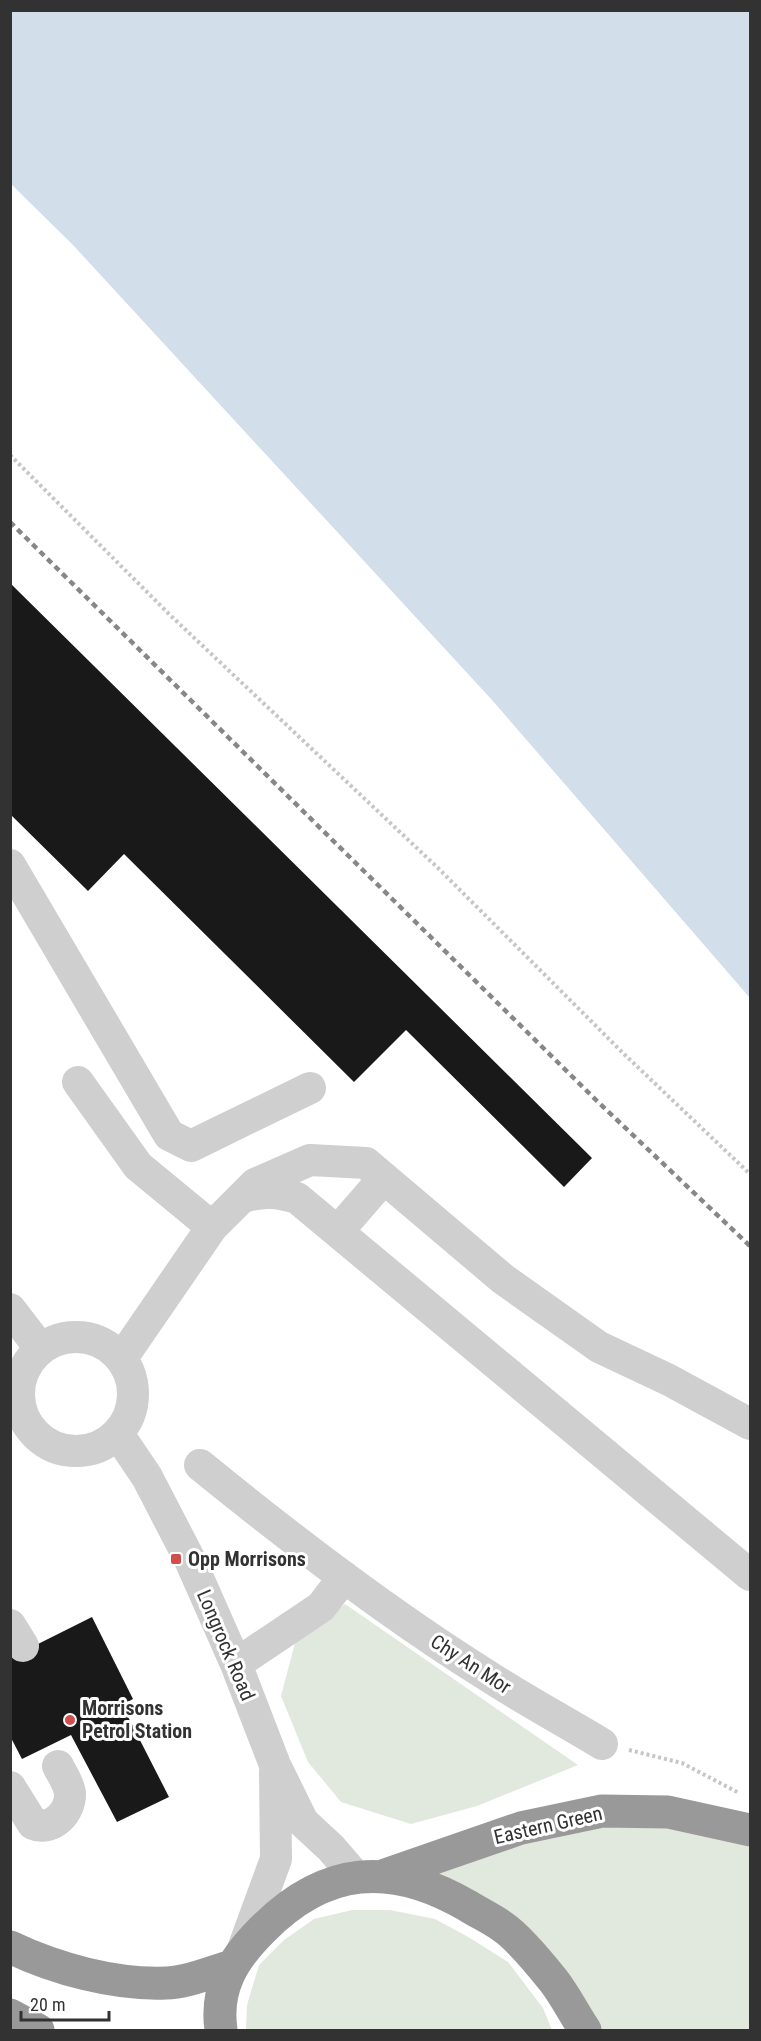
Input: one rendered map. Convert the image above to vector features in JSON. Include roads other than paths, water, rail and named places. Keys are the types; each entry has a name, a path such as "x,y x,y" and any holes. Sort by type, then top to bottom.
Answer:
{"highway":[{"name":"Eastern Green","path":"238,1957 279,1913 314,1890 371,1876 521,1828 602,1810 668,1812 745,1828"},
{"path":"371,1876 422,1883 447,1894 505,1928 553,1980 585,2031"},
{"path":"10,1947 40,1961 128,1980 168,1983 238,1957"},
{"path":"221,2031 222,1986 238,1957"},
{"path":"10,2015 38,2031"}],"street":[{"path":"10,865 168,1135 191,1146 310,1088"},
{"path":"78,1082 138,1166 212,1227"},
{"path":"122,1358 212,1227 255,1184 310,1160 366,1163 502,1279 599,1347 669,1380 750,1424"},
{"path":"339,1231 384,1179"},
{"path":"243,1197 260,1192 279,1192 297,1198 750,1575"},
{"path":"10,1309 40,1348"},
{"path":"74,1336 100,1342 122,1358 133,1383 132,1410 118,1434 101,1446 82,1451 62,1450 44,1441 20,1437 21,1412 18,1394 21,1377 28,1361 40,1348 56,1339 74,1336"},
{"name":"Longrock Road","path":"118,1434 147,1477 169,1519 236,1664 275,1765 303,1822 331,1848 371,1876"},
{"name":"Chy An Mor","path":"200,1465 296,1542 344,1577 487,1676 602,1744"},
{"path":"236,1664 321,1607 344,1577"},
{"name":"Longrock Road","path":"238,1957 276,1859 275,1765"},
{"path":"10,1787 33,1824 40,1827 49,1825 64,1814 70,1791 58,1766"}],"railway":[{"path":"10,522 597,1101 750,1246"}],"place":[{"name":"Opp Morrisons","path":"176,1559"},
{"name":"Morrisons Petrol Station","path":"70,1720"}]}
